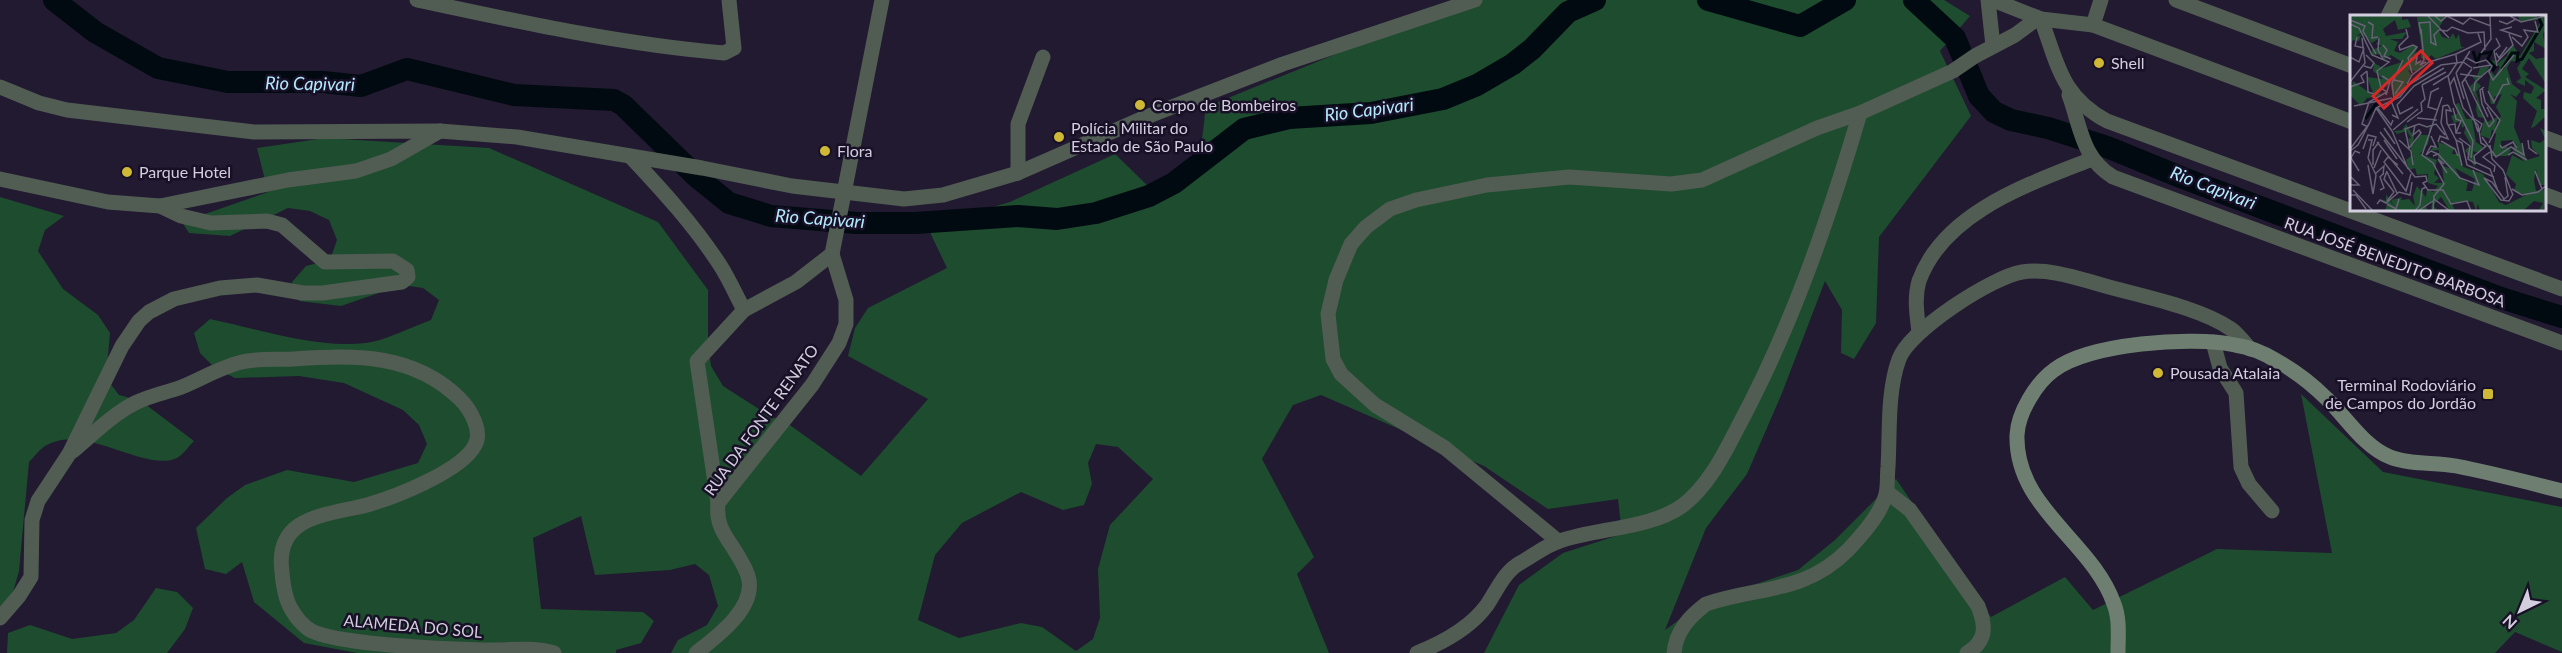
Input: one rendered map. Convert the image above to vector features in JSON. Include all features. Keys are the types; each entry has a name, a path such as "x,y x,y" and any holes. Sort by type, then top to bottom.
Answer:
{"main road":[{"path":"2118,653 2115,604 2102,578 2040,505 2018,457 2017,433 2023,413 2042,380 2055,369 2079,357 2162,342 2213,342 2250,349 2275,360 2302,378 2327,398 2371,445 2386,456 2400,461 2456,466 2562,491"}],"street":[{"path":"417,0 593,37 658,47 724,52 734,48 729,0"},
{"path":"718,503 697,361 744,310 796,282 833,250 882,0"},
{"path":"0,87 39,103 67,110 254,132 440,131 517,137 702,168 844,198 904,199 942,195 1018,173 1141,119 1283,64 1475,0"},
{"path":"1988,0 1993,46"},
{"path":"1993,0 2040,19 2093,25 2350,121"},
{"path":"2093,25 2102,0"},
{"path":"2178,0 2350,65"},
{"path":"2388,15 2396,0"},
{"path":"1558,541 1461,461 1375,405 1341,374 1334,359 1328,314 1336,280 1351,244 1366,227 1390,208 1487,185 1569,177 1671,184 1702,180 1817,128 1860,113 1953,71 2040,19"},
{"path":"1919,332 1916,303 1919,282 1933,252 1954,231 1982,210 2034,182 2090,157 2040,19"},
{"path":"1018,173 1018,124 1043,57"},
{"path":"2065,84 2090,112 2107,121 2350,211"},
{"path":"1417,653 1435,646 1474,620 1516,565 1558,541 1659,517 1682,506 1704,485 1725,452 1766,375 1814,258 1860,113"},
{"path":"0,179 108,202 160,206 288,180 356,171 391,159 440,131"},
{"path":"2547,138 2562,144"},
{"path":"630,156 674,202 696,231 720,266 744,310"},
{"name":"RUA JOSÉ BENEDITO BARBOSA","path":"2090,157 2100,169 2113,177 2562,343"},
{"path":"2547,195 2562,201"},
{"path":"0,618 20,596 31,577 32,520 38,501 69,454 122,346 139,321 149,312 174,299 220,288 257,285 324,293 402,282 408,277 407,270 393,261 325,262 282,225 267,221 211,223 181,216 160,206"},
{"path":"2353,212 2562,289"},
{"name":"RUA DA FONTE RENATO","path":"696,653 733,619 747,601 749,580 741,560 722,532 716,517 718,503 812,384 839,343 846,324 846,300 833,250"},
{"path":"1674,653 1675,642 1680,630 1706,604 1801,582 1835,561 1848,549 1874,518 1887,492 1893,384 1899,358 1919,332 1966,298 2003,278 2023,272 2060,274 2212,319 2232,330 2250,349"},
{"path":"2213,342 2216,360 2236,393 2241,467 2249,484 2272,511"},
{"name":"ALAMEDA DO SOL","path":"69,454 133,404 245,361 380,358 403,363 447,387 465,404 478,430 476,445 463,459 439,477 369,504 315,516 295,529 285,541 281,565 283,583 292,611 308,629 330,637 372,643 483,651 540,649 554,653"},
{"path":"1887,492 1910,510 1978,606 1984,620 1982,640 1967,653"}],"green space":[{"path":"1477,0 1944,0 1970,16 1940,51 1971,116 1879,237 1876,323 1854,359 1841,353 1842,310 1825,281 1782,393 1747,474 1706,528 1665,630 1705,601 1798,570 1835,540 1896,479 1991,617 2065,577 2093,610 2217,549 2332,553 2301,394 2383,472 2562,507 2562,652 2515,632 2495,653 1484,653 1519,585 1563,553 1622,534 1618,499 1548,509 1484,466 1321,395 1293,405 1262,459 1314,557 1297,574 1329,653 671,653 678,640 707,625 718,606 709,575 695,564 670,570 595,575 581,516 533,538 541,609 643,612 654,621 641,643 616,650 616,653 357,653 304,643 254,602 242,562 226,574 205,569 196,528 227,498 245,485 287,470 354,482 418,463 427,444 419,425 403,410 344,383 299,376 235,378 215,368 200,353 194,333 210,319 308,341 366,343 431,320 439,300 423,288 402,285 341,306 299,301 292,282 306,266 330,260 337,240 329,220 310,211 288,208 230,236 189,233 182,222 268,192 257,148 325,138 489,148 658,222 708,290 708,343 711,366 723,386 770,416 787,423 861,476 928,399 848,356 855,328 868,308 947,268 927,226 1010,202 1115,154 1148,186 1162,181 1183,170 1198,153 1206,107 1451,7","holes":["1096,444 1118,447 1153,479 1110,525 1098,569 1100,618 1093,639 1076,651 1042,627 1021,623 959,638 918,620 935,555 962,523 1021,492 1063,510 1084,505 1092,484 1088,463"]},
{"path":"0,197 64,216 45,230 38,251 63,289 98,315 110,333 106,378 119,395 141,401 194,441 179,457 163,461 78,440 61,440 45,446 29,462 19,571 13,592 0,608"},
{"path":"156,588 177,592 193,608 185,629 167,653 7,653 8,633 30,625 72,639 116,633 134,620"}],"waterway":[{"name":"Rio Capivari","path":"54,0 95,32 158,68 228,82 323,82 361,86 407,69 514,95 614,100 623,105 698,178 729,203 771,216 857,223 915,223 1018,216 1057,219 1096,213 1149,196 1174,183 1244,129 1289,118 1371,113 1443,99 1477,85 1513,64 1532,49 1568,12 1595,0"},
{"name":"Rio Capivari","path":"1708,0 1800,26 1845,0"},
{"name":"Rio Capivari","path":"1914,0 1955,38 1979,96 1994,112 2011,120 2048,128 2107,147 2501,298 2562,317"}],"place":[{"name":"Shell","path":"2099,63"},
{"name":"Corpo de Bombeiros","path":"1140,105"},
{"name":"Polícia Militar do Estado de São Paulo","path":"1059,137"},
{"name":"Flora","path":"825,151"},
{"name":"Parque Hotel","path":"127,172"},
{"name":"Pousada Atalaia","path":"2158,373"},
{"name":"Terminal Rodoviário de Campos do Jordão","path":"2488,394"}]}
